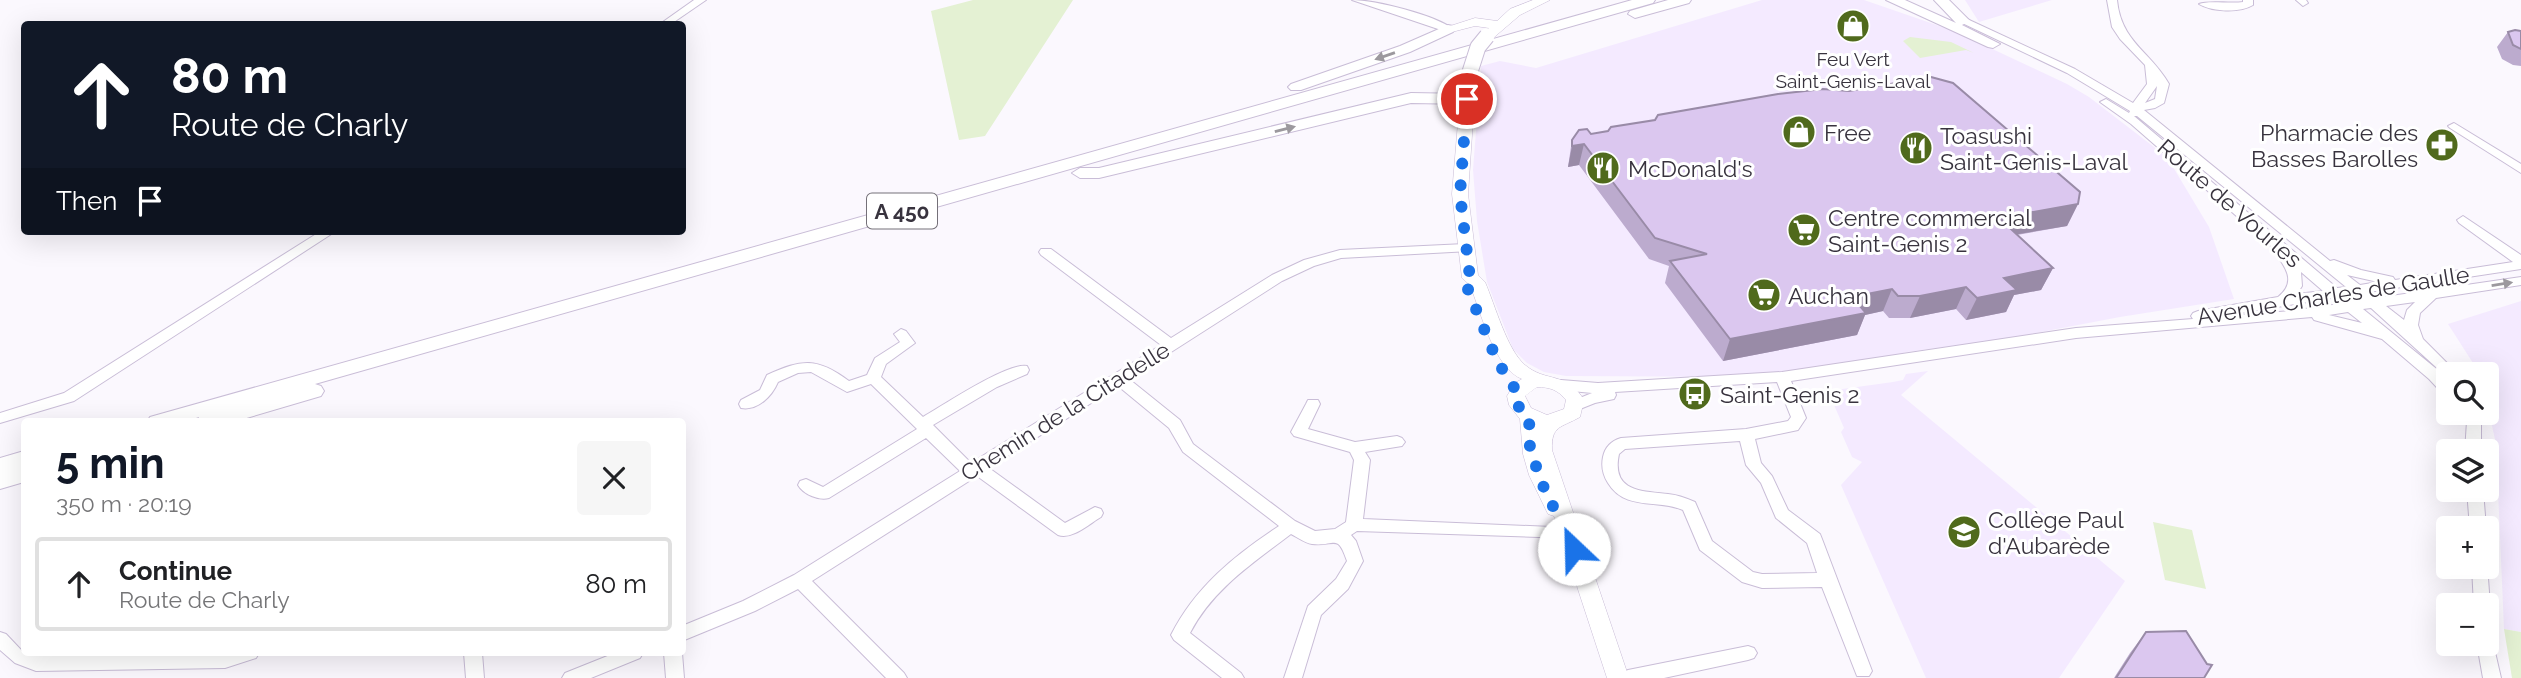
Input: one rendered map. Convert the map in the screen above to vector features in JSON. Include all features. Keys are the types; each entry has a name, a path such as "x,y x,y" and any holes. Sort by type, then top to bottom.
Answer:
{"highway":[{"path":"1603,13 1608,6 1627,0"},
{"name":"A 450","path":"171,418 1648,0"},
{"path":"1676,2 1686,4 1703,0"},
{"path":"1893,0 1993,44"},
{"path":"1925,0 1993,44"},
{"path":"1941,0 1955,19"},
{"name":"A 450","path":"221,418 1676,2"},
{"path":"1045,171 1054,161 1280,92 1405,49 1448,29"},
{"path":"1080,173 1099,173 1411,98 1467,99"},
{"path":"0,466 21,460"},
{"path":"0,481 21,475"}],"main road":[{"path":"1470,278 1460,194 1469,75 1478,47 1491,31 1515,12 1544,0"},
{"path":"1448,29 1491,31"},
{"path":"1470,278 1477,282 1507,359 1521,372 1561,385 1572,395 1575,406 1568,418 1550,422 1529,417 1517,405 1517,392 1497,361 1465,282 1470,278"},
{"path":"1517,392 1527,383 1542,380"},
{"path":"1529,417 1530,450 1544,488 1568,532"},
{"path":"1550,422 1542,438 1542,450 1618,678"}],"street":[{"path":"670,21 701,0"},
{"path":"1357,0 1448,29"},
{"name":"Route de Vourles","path":"2112,0 2115,21 2123,39 2150,65 2163,84 2160,101 2136,116"},
{"path":"2204,4 2227,8 2248,5 2248,0"},
{"path":"1955,19 2071,71 2114,104 2136,116 2153,84 2150,65"},
{"path":"1993,44 2098,91 2128,94 2149,91"},
{"name":"Route de Vourles","path":"2136,116 2179,143 2316,256 2355,299 2436,379"},
{"name":"Route de Vourles","path":"2136,116 2178,158 2283,247 2355,299"},
{"path":"2454,126 2521,169"},
{"path":"2178,158 2181,152 2179,143"},
{"path":"2463,220 2521,263"},
{"path":"2263,229 2275,248 2295,270 2295,289 2281,301"},
{"path":"0,418 69,397 324,235"},
{"name":"Chemin de la Citadelle","path":"686,632 749,606 800,579 1277,278 1309,262 1340,254 1465,248"},
{"path":"1046,252 1171,345"},
{"path":"2316,256 2369,277 2414,281"},
{"name":"Avenue Charles de Gaulle","path":"1575,406 1606,395 1878,371 1911,359 2076,333 2290,316 2414,281 2521,263"},
{"path":"2355,299 2422,288 2446,277"},
{"name":"Avenue Charles de Gaulle","path":"2146,327 2281,301 2434,295 2521,281"},
{"path":"2434,295 2418,304 2410,317 2412,330 2439,362"},
{"path":"2355,299 2407,339 2424,347"},
{"path":"2290,316 2310,316 2344,322 2371,331 2401,346"},
{"path":"746,404 766,393 772,379 799,366 824,369 847,387 873,377 880,361 908,343 901,334"},
{"path":"806,485 823,494 992,383 1022,370"},
{"path":"873,377 973,469 1064,530 1095,513"},
{"path":"1118,378 1175,425 1188,448 1289,525 1313,538 1338,536 1354,525 1568,532"},
{"path":"1784,381 1799,418 1798,422 1746,435 1621,444 1612,451 1610,473 1623,494 1633,498 1674,500 1689,506 1706,545 1748,578 1762,581 1828,580"},
{"name":"Avenue Charles de Gaulle","path":"1561,385 1575,388 1784,381"},
{"path":"1312,404 1299,432 1355,448 1397,442"},
{"path":"1746,435 1754,465 1767,480 1782,514 1814,539 1863,671"},
{"path":"1354,525 1362,460 1355,448"},
{"path":"1235,678 1180,635 1189,614 1251,552 1289,525"},
{"path":"1293,678 1314,611 1342,584 1355,562 1348,541 1338,536"},
{"path":"800,579 898,678"},
{"path":"0,639 21,657 36,663 158,657 225,661 241,656"},
{"path":"1628,678 1748,653"},
{"path":"472,656 475,678"},
{"path":"571,678 626,656"},
{"path":"673,656 675,678"},
{"path":"2488,656 2492,678"}],"shaded area":[{"path":"1762,0 1864,0 1954,31 2089,97 2167,157 2209,227 2234,299 2005,339 1907,352 1867,363 1763,377 1566,376 1544,372 1527,363 1513,349 1487,282 1477,221 1473,170 1481,66 1500,61 1536,68"},
{"path":"1965,0 2052,0 1979,22"},
{"path":"2521,301 2521,632 2504,629 2499,502 2499,439 2495,439 2492,425 2499,425 2499,362 2472,362 2448,324"},
{"name":"Collège Paul d'Aubarède","path":"1928,371 1901,395 2125,581 2059,678 1926,678 1841,485 1862,462 1852,457 1841,432 1844,428 1828,391 1903,380 1906,374"}],"green space":[{"path":"973,0 1073,0 985,136 959,140 931,11"},
{"path":"1910,37 1951,42 1974,53 1966,50 1920,58 1903,41"},
{"path":"2153,522 2192,530 2206,589 2165,580"},
{"path":"2504,629 2521,632 2521,678 2512,678"}],"building":[{"path":"2521,31 2521,49 2513,45 2508,32"},
{"name":"Centre commercial Saint-Genis 2","path":"1931,77 1953,83 2080,192 2078,204 1999,218 2053,268 2004,278 2017,290 1977,298 1966,287 1920,296 1898,296 1892,289 1852,297 1866,313 1730,339 1670,261 1707,254 1655,238 1584,144 1572,146 1572,140 1579,130 1587,129 1591,134 1608,131 1611,127 1655,120 1658,115 1778,94 1823,89 1849,91"},
{"path":"2186,631 2207,664 2212,665 2204,678 2116,678 2146,632"}],"place":[{"name":"Feu Vert Saint-Genis-Laval","path":"1853,26"},
{"name":"Free","path":"1799,132"},
{"name":"Pharmacie des Basses Barolles","path":"2442,145"},
{"name":"Toasushi Saint-Genis-Laval","path":"1916,148"},
{"name":"McDonald's","path":"1603,168"},
{"name":"Centre commercial Saint-Genis 2","path":"1804,230"},
{"name":"Auchan","path":"1764,295"},
{"name":"Saint-Genis 2","path":"1695,394"},
{"name":"Collège Paul d'Aubarède","path":"1964,532"}],"route":[{"path":"1467,99 1460,194 1470,278 1465,282 1497,361 1517,392 1517,405 1529,417 1530,450 1544,488 1568,532 1574,549"}]}
